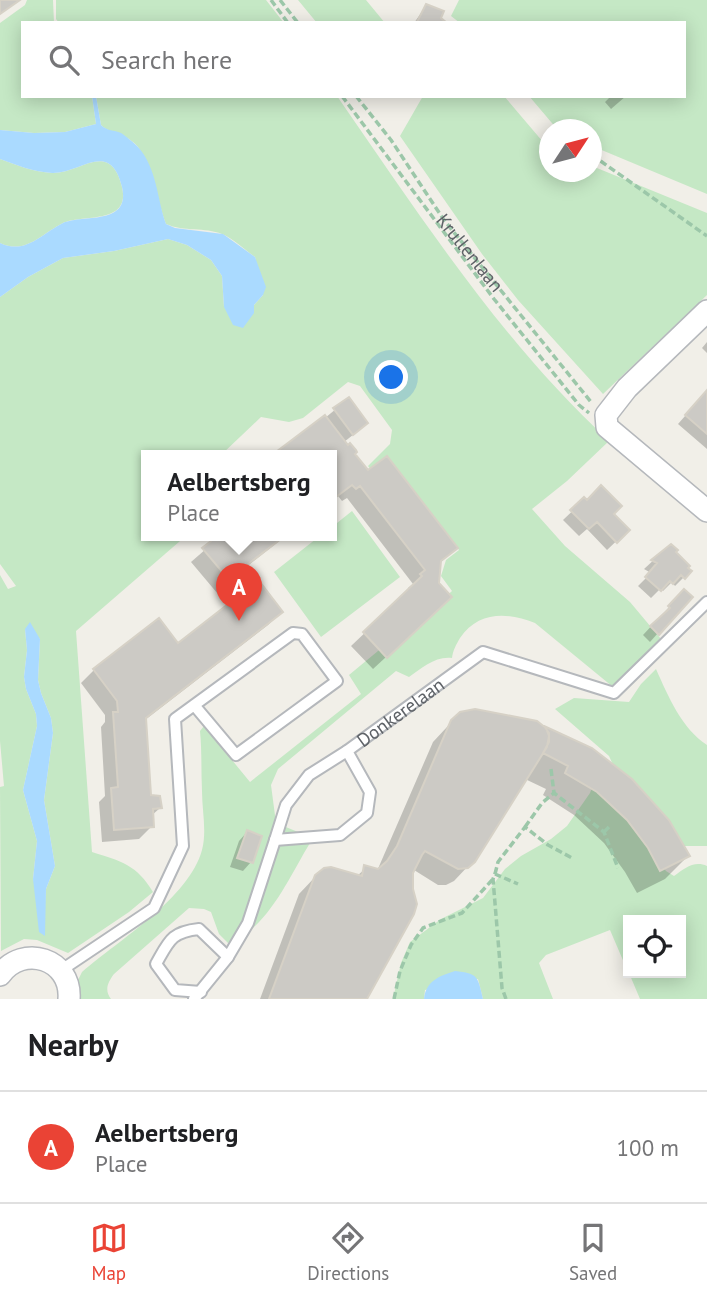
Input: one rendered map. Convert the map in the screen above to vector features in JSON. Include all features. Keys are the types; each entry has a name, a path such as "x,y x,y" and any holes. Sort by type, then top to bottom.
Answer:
{"street":[{"path":"707,311 627,388 602,416 707,511"},
{"path":"0,975 7,966 17,960 40,958 60,971 67,981 69,999"}],"lane":[{"name":"Donkerelaan","path":"275,840 340,835 367,813 370,792 347,751 483,652 614,693 707,602"},
{"path":"60,971 154,908 183,846 175,719 194,705 293,633 302,634 337,681 236,755 194,705"},
{"path":"228,957 200,929 184,931 172,937 156,964 175,990 198,995 228,957 248,923 286,805 309,775 347,751"}],"path":[{"path":"271,0 287,21"},
{"path":"280,0 296,21"},
{"path":"343,98 494,299 579,405 602,416"},
{"name":"Krullenlaan","path":"358,98 391,140 444,220 602,416"},
{"path":"602,162 707,236"},
{"path":"551,769 554,793 604,832 618,868"},
{"path":"506,999 502,988 494,877 498,862 542,803 554,793"},
{"path":"604,832 610,826"},
{"path":"525,827 548,845 574,859"},
{"path":"494,877 518,884"},
{"path":"394,999 400,971 411,945 423,928 462,913 494,877"}],"green space":[{"path":"27,0 53,0 54,21 21,21 21,98 92,98 96,124 65,132 0,130 0,23 25,5"},
{"path":"56,0 266,0 282,21 58,21"},
{"path":"298,0 366,0 383,21 315,21"},
{"path":"459,0 707,0 707,194 602,150 602,119 549,119 531,98 686,98 686,21 457,21 451,16"},
{"path":"96,98 338,98 432,232 498,320 533,362 609,441 567,481 532,509 565,546 630,602 661,639 613,687 535,623 514,617 494,616 485,618 467,629 457,643 452,658 434,661 409,677 396,671 278,769 271,785 276,823 298,832 310,843 276,901 255,926 228,943 219,934 211,912 189,908 114,974 108,986 111,999 77,999 75,986 82,972 151,917 183,885 195,868 204,836 200,731 204,726 250,782 361,694 349,675 384,646 388,649 452,591 441,576 446,560 459,550 391,463 375,475 368,466 390,444 392,430 360,386 348,382 303,418 289,422 261,417 226,450 141,450 141,541 180,541 76,631 92,852 127,865 141,876 153,892 129,912 68,953 37,940 24,939 1,951 0,787 4,786 0,741 0,575 8,589 16,586 0,564 0,297 28,277 63,258 114,251 168,239 187,245 211,260 222,276 224,307 254,305 263,295 255,257 235,242 215,232 166,224 143,155 134,142 101,125","holes":["25,629 40,639 38,680 51,718 53,733 44,800 55,866 46,889 45,902 33,879 37,841 23,790 37,726 36,714 24,677 27,650"]},
{"path":"422,98 506,98 539,137 539,182 602,182 602,170 707,213 707,295 603,394 518,300 482,254 400,136"},
{"path":"0,159 32,170 52,173 102,161 110,164 117,172 123,199 112,213 71,220 26,245 9,246 0,243"},
{"path":"352,511 400,577 321,637 274,572 313,541 337,541 337,523"},
{"path":"656,669 683,721 707,745 707,846 679,846 615,769 609,756 555,709 574,698 629,702 641,684"},
{"path":"596,777 666,871 674,876 693,865 707,866 707,999 640,999 631,978 686,978 686,915 623,915 623,960 610,930 546,955 539,963 553,999 483,999 478,979 425,990 424,999 393,999 401,963 410,942 441,919 483,898 505,869 567,826 590,793"}],"water":[{"path":"92,98 96,98 101,125 123,134 144,155 153,174 166,224 175,228 223,234 255,257 266,287 254,305 254,313 243,328 233,325 224,307 222,276 211,260 187,245 168,239 114,251 63,258 28,277 0,297 0,243 9,246 26,245 71,220 112,213 119,208 123,199 117,172 110,164 102,161 52,173 32,170 0,159 0,130 65,132 96,124"},
{"path":"30,622 40,639 38,680 51,718 53,733 44,800 55,866 46,889 45,936 39,932 33,879 37,841 23,790 37,726 36,714 24,677 27,650 25,629"},
{"path":"455,971 468,973 476,978 483,999 424,999 427,988 434,980"}],"building":[{"path":"0,0 20,0 0,14"},
{"path":"426,4 444,11 441,18 445,21 418,21"},
{"path":"707,390 707,434 685,415"},
{"path":"349,397 368,423 353,435 333,408"},
{"path":"325,415 348,445 350,443 356,450 355,454 368,470 387,456 458,548 441,561 439,583 452,597 387,658 363,632 422,576 420,574 425,570 360,486 356,489 352,485 337,496 337,450 279,450"},
{"path":"601,485 622,506 614,514 630,530 617,543 597,522 589,529 570,510 584,497 587,500"},
{"path":"211,541 278,541 247,565 283,612 146,718 151,795 160,796 162,808 153,809 154,827 114,830 111,788 118,787 113,712 118,712 117,701 93,669 159,618 178,643 241,594 202,548"},
{"path":"671,544 692,571 685,579 681,575 673,584 670,581 661,591 645,577 657,563 651,560"},
{"path":"684,589 693,597 659,635 650,626 670,608 668,606"},
{"path":"475,709 537,721 546,728 549,736 547,747 475,862 468,868 458,869 425,851 413,873 417,904 414,914 367,999 269,999 315,875 324,868 331,867 362,876 364,865 378,869 387,861 397,846 451,720 460,712"},
{"path":"544,726 592,748 632,779 669,820 690,856 660,871 648,848 627,820 597,792 565,773 568,766 543,753 549,742 549,733"},
{"path":"247,830 262,836 253,863 237,858"}],"place":[{"name":"Aelbertsberg","path":"239,621"}]}
